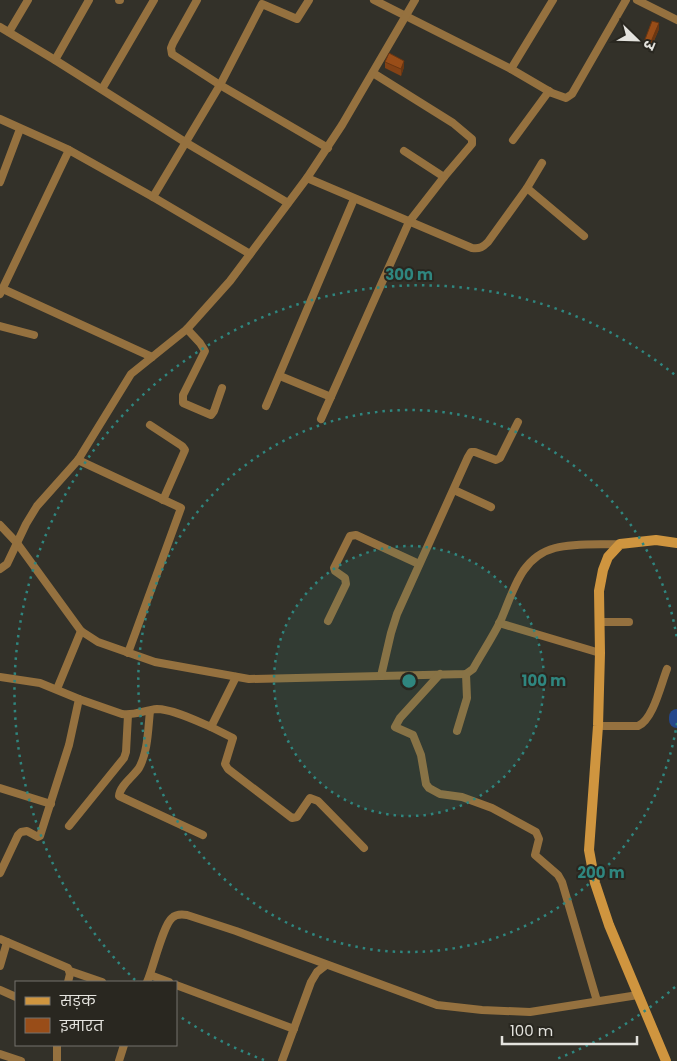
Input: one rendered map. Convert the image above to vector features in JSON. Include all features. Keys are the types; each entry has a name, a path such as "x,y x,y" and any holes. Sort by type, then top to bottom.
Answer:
{"street":[{"path":"9,32 28,0"},
{"path":"55,60 89,0"},
{"path":"102,90 154,0"},
{"path":"198,0 173,43 171,51 176,58 328,148"},
{"path":"153,197 220,85 262,4 297,19 309,0"},
{"path":"374,0 562,97 569,97 626,0"},
{"path":"0,569 7,564 37,506 78,460 131,374 187,329 230,281 307,178 328,148 415,0"},
{"path":"511,69 553,0"},
{"path":"641,1 677,20"},
{"path":"0,27 185,142 288,203"},
{"path":"321,419 409,222 444,176 472,144 472,138 453,123 373,73"},
{"path":"513,140 549,91"},
{"path":"0,119 69,150 250,254"},
{"path":"0,182 20,129"},
{"path":"69,150 1,291 152,357"},
{"path":"404,152 444,176"},
{"path":"307,178 409,222 478,249 488,242 527,188 542,163"},
{"path":"527,188 584,236"},
{"path":"266,406 354,199"},
{"path":"0,326 34,335"},
{"path":"187,329 205,351 183,394 183,403 210,414 214,411 222,388"},
{"path":"280,376 331,397"},
{"path":"381,676 394,623 471,452 496,460 500,458 518,422"},
{"path":"150,425 182,446 185,450 163,500"},
{"path":"78,460 181,508 128,653"},
{"path":"454,490 491,507"},
{"path":"0,525 17,543 81,631 98,642 155,662 249,680 466,674 473,669 499,623 520,574 540,554 553,548 566,546 620,544 656,540 677,543"},
{"path":"328,621 346,584 345,578 335,571 334,568 350,536 356,535 419,564"},
{"path":"620,544 608,557 603,570 599,591 598,726 589,850 591,866 609,925 666,1061"},
{"path":"600,622 629,622"},
{"path":"499,623 600,653"},
{"path":"57,689 81,631"},
{"path":"598,726 638,726 643,724 649,716 667,669"},
{"path":"440,674 400,718 396,727 413,735 421,755 426,784 429,788 440,794 462,797 492,808 538,835 535,855 558,875 562,882 597,1001"},
{"path":"457,731 467,698 466,674"},
{"path":"211,726 236,677"},
{"path":"0,678 28,680 57,689 113,712 128,715 158,709 166,710 211,726 233,738 225,764 228,769 292,818 297,817 310,798 318,800 364,848"},
{"path":"0,873 21,832 27,831 38,837 40,836 69,745 79,699"},
{"path":"150,711 143,757 138,769 121,790 119,796 203,835"},
{"path":"69,826 124,758 128,715"},
{"path":"0,788 51,804"},
{"path":"162,981 149,979 168,923 176,915 180,914 236,931 418,998 448,1006 530,1012 638,995"},
{"path":"0,966 3,940 99,981"},
{"path":"282,1061 311,982 317,972 326,965"},
{"path":"68,981 70,970"},
{"path":"178,986 294,1029"},
{"path":"0,990 15,996"},
{"path":"57,1046 57,1061"},
{"path":"119,1061 124,1046"},
{"path":"0,1054 21,1061"}],"building":[{"path":"652,21 659,23 650,44 644,42"},
{"path":"389,53 404,61 401,69 385,62"}]}
